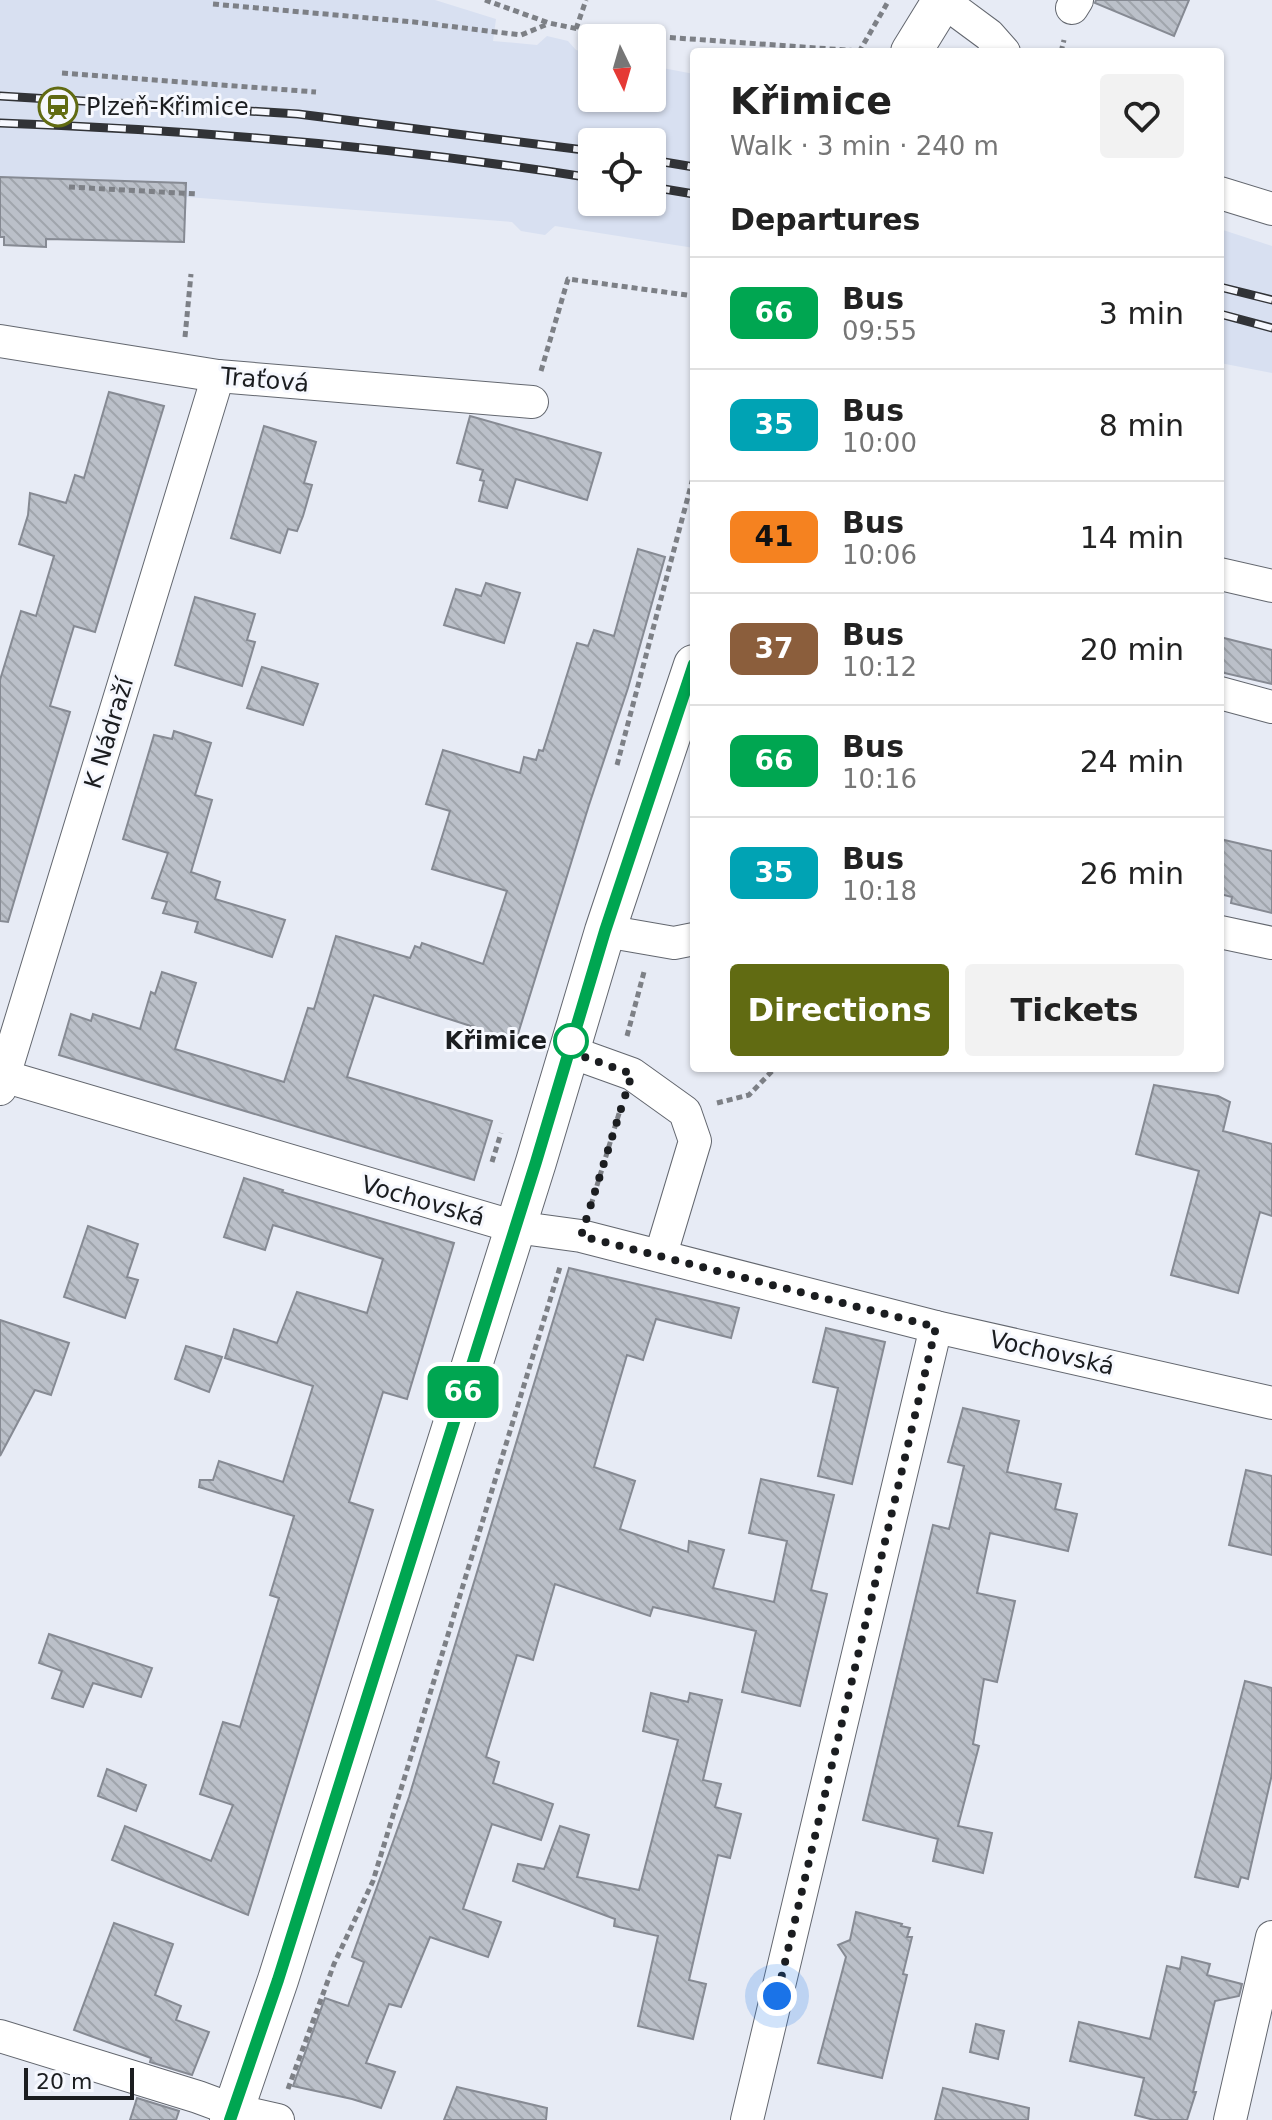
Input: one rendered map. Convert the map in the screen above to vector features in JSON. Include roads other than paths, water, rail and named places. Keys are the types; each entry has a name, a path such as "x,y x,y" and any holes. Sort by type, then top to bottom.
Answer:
{"street":[{"path":"914,48 943,1 989,35 1000,48"},
{"path":"1224,194 1272,209"},
{"name":"Traťová","path":"0,341 218,376 532,402"},
{"name":"K Nádraží","path":"1,1081 218,376"},
{"path":"1224,575 1272,586"},
{"path":"232,2115 283,1965 605,931 686,716 690,690"},
{"path":"1224,694 1272,707"},
{"path":"605,931 674,943 690,940"},
{"path":"1224,933 1272,943"},
{"path":"568,1051 632,1074 685,1112 695,1141 661,1254"},
{"name":"Vochovská","path":"1,1081 515,1227 581,1236 661,1254 936,1327 1272,1403"},
{"path":"747,2120 936,1327"},
{"path":"1230,2120 1272,1937"},
{"path":"0,2036 198,2097 232,2115 278,2120"}],"railway":[{"path":"0,96 298,114 578,149"},
{"path":"0,123 148,130 297,142 445,157 578,176"},
{"path":"666,162 690,166"},
{"path":"666,189 690,193"},
{"path":"1224,288 1272,300"},
{"path":"1224,315 1272,328"}],"place":[{"name":"Plzeň-Křimice","path":"58,107"},
{"name":"Křimice","path":"571,1041"}]}
